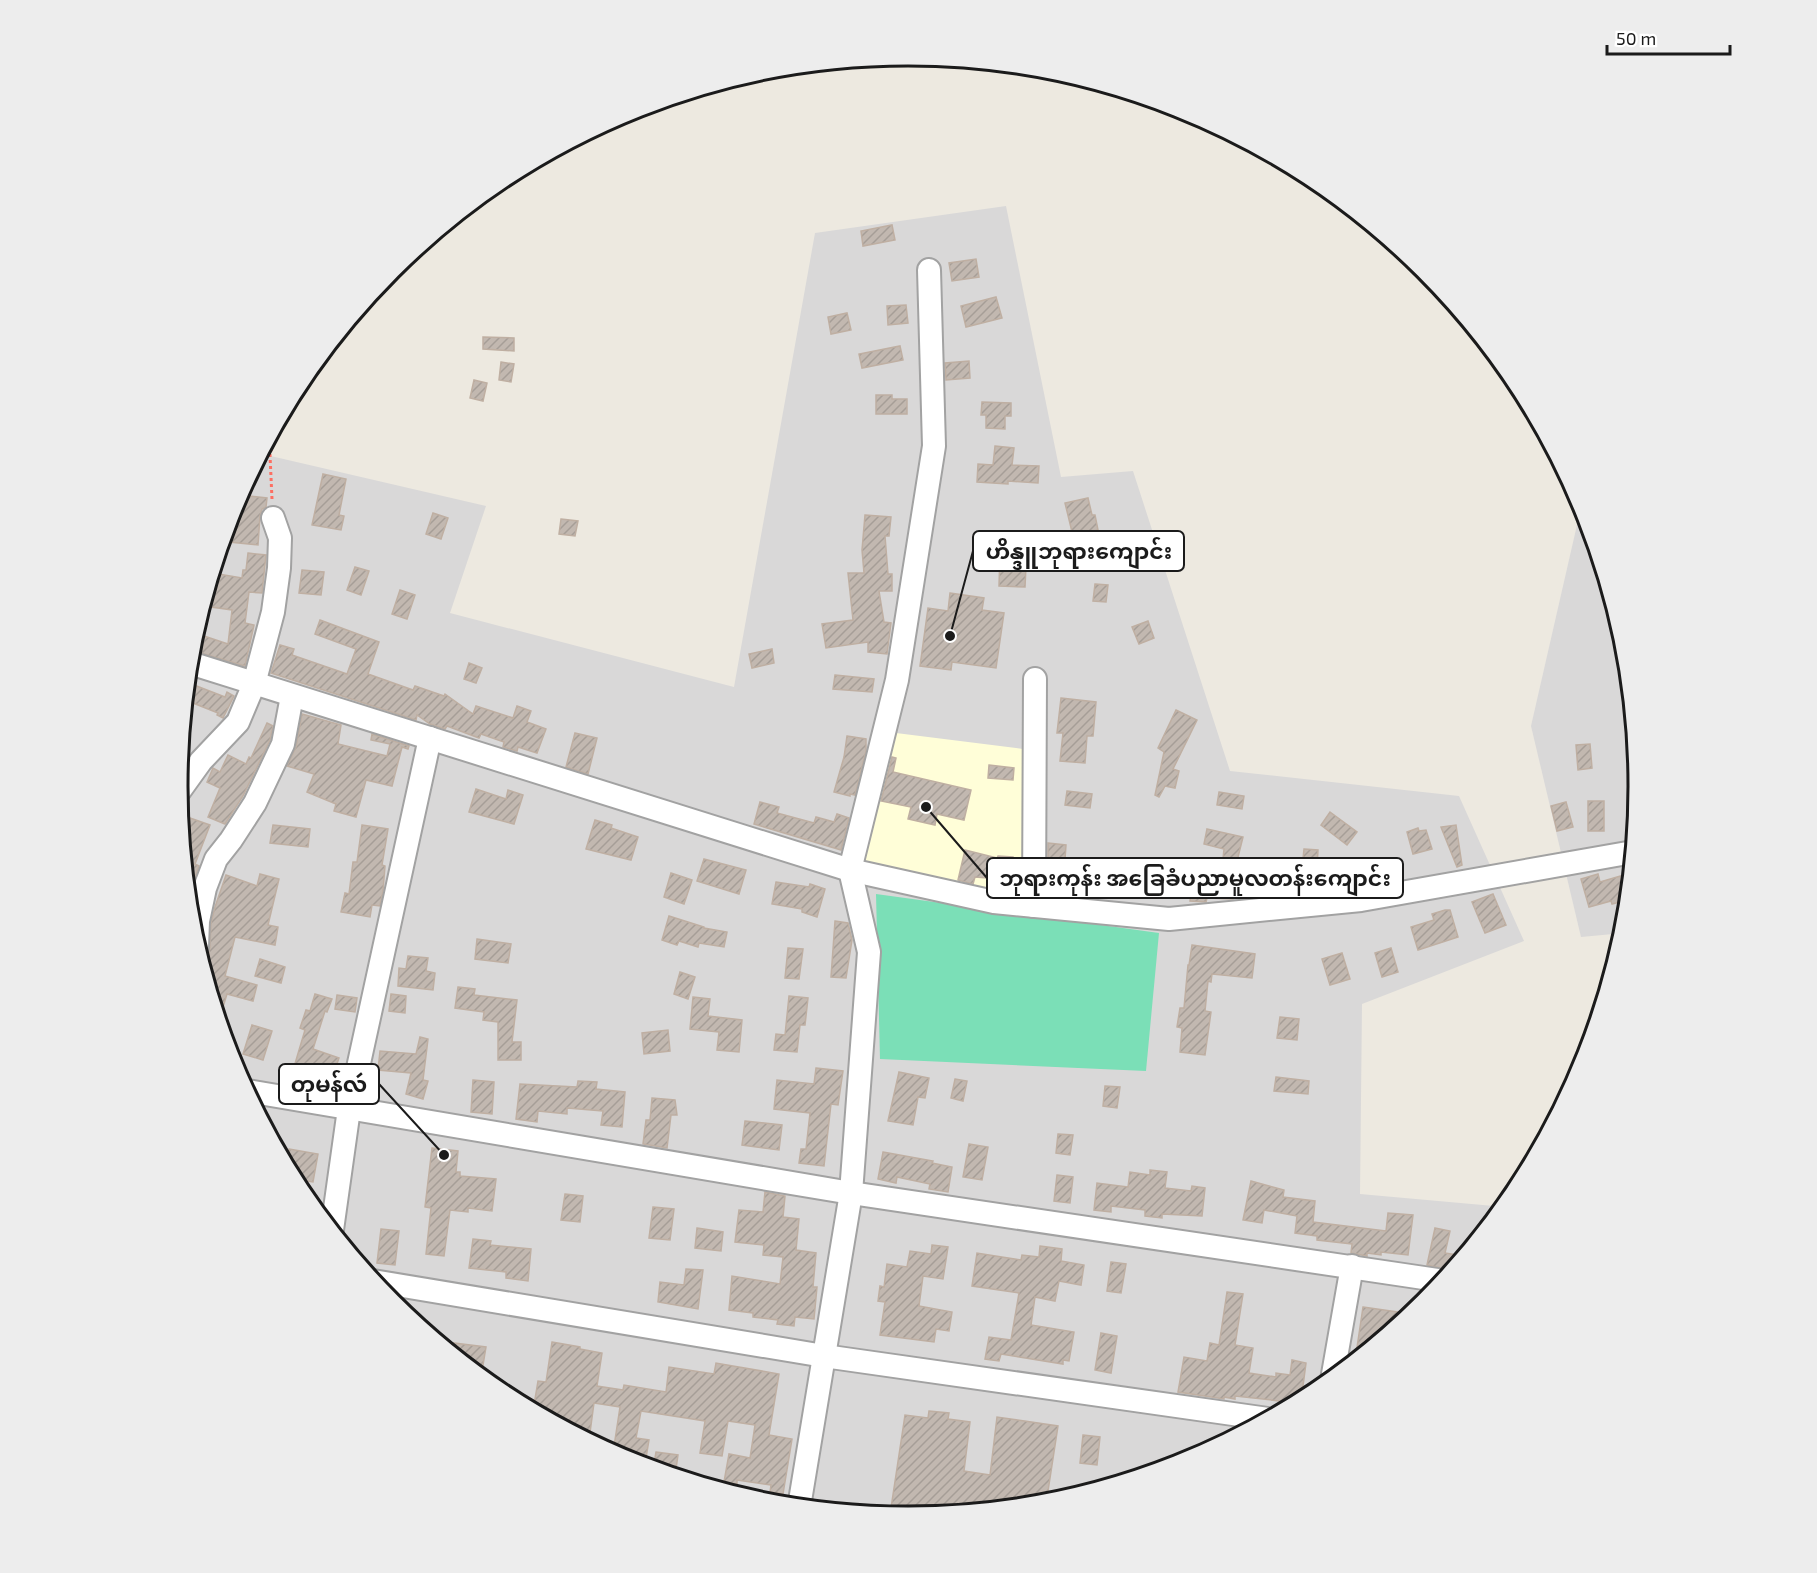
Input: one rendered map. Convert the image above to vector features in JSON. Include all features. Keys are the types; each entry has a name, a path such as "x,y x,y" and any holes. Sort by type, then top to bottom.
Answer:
{"street":[{"path":"800,1499 850,1193 869,952 850,870 897,680 934,446 928,270"},
{"path":"188,779 201,761 238,722 254,684 273,612 279,568 280,538 273,518"},
{"path":"199,666 850,870 994,902 1169,919 1360,900 1625,853"},
{"path":"1034,906 1035,679"},
{"path":"200,913 205,888 216,860 260,793 283,744 292,696"},
{"path":"333,1220 349,1109 430,738"},
{"path":"257,1094 850,1193 1434,1279"},
{"path":"1334,1367 1352,1266"},
{"path":"387,1283 824,1356 1256,1417"}],"path":[{"path":"270,453 273,518"}],"shaded area":[{"path":"1006,206 1061,477 1133,471 1230,771 1459,796 1524,941 1362,1004 1360,1194 1494,1206 1450,1262 1384,1328 1347,1358 1309,1386 1227,1433 1140,1469 1049,1493 1003,1501 908,1507 861,1505 814,1501 722,1482 677,1469 590,1433 508,1386 470,1358 433,1328 367,1262 309,1187 285,1147 262,1105 226,1018 202,927 194,881 188,786 194,692 202,646 226,555 269,456 486,506 450,613 734,687 815,233"},
{"path":"1578,521 1604,600 1623,692 1629,786 1623,881 1613,934 1581,937 1531,726"},
{"path":"888,732 1023,749 1027,900 862,865"}],"green space":[{"path":"876,894 1159,933 1146,1071 880,1059"}],"building":[{"path":"892,225 895,240 863,246 861,231"},
{"path":"976,259 979,277 952,281 949,263"},
{"path":"996,297 1002,318 966,327 961,306"},
{"path":"906,305 908,323 888,325 887,306"},
{"path":"847,313 851,330 831,334 828,317"},
{"path":"483,337 514,338 514,351 483,349"},
{"path":"900,346 903,360 862,368 859,354"},
{"path":"969,361 970,378 946,380 945,363"},
{"path":"501,362 514,364 511,382 499,380"},
{"path":"474,380 487,383 483,401 470,398"},
{"path":"876,395 892,395 892,399 907,399 907,414 876,414"},
{"path":"982,402 1011,403 1011,416 1005,416 1005,429 986,428 986,415 981,415"},
{"path":"995,446 1014,448 1012,465 1039,466 1038,483 977,482 978,464 993,465"},
{"path":"323,474 346,479 339,515 344,516 341,530 312,525"},
{"path":"250,496 267,498 266,507 262,509 260,516 258,545 231,542"},
{"path":"1088,498 1098,530 1073,536 1065,503"},
{"path":"433,513 448,518 441,539 426,534"},
{"path":"865,515 891,517 889,536 885,536 888,574 892,574 892,591 879,591 884,622 891,623 887,654 868,652 868,642 826,648 822,624 853,620 848,573 864,573 862,550"},
{"path":"561,519 578,521 575,536 559,534"},
{"path":"984,534 1015,536 1014,547 1027,545 1025,587 999,586 1000,553 983,552"},
{"path":"248,553 266,555 262,593 249,592 245,623 254,625 245,666 201,653 204,636 228,644 232,610 211,607 220,574 242,578 243,570 246,570"},
{"path":"355,567 369,571 361,595 347,590"},
{"path":"302,570 324,572 321,595 299,593"},
{"path":"1095,584 1108,585 1106,602 1093,601"},
{"path":"400,590 415,595 407,619 392,614"},
{"path":"950,593 984,598 982,610 1004,613 996,668 952,662 951,670 920,666 928,608 948,611"},
{"path":"320,620 379,642 368,674 413,690 415,686 444,696 445,694 473,714 476,706 513,718 517,706 531,711 527,722 546,729 537,753 518,747 517,751 503,747 504,742 481,734 479,738 447,726 445,729 430,724 417,715 416,720 271,673 280,645 294,649 292,655 347,674 356,649 315,634"},
{"path":"1148,621 1154,638 1139,644 1132,627"},
{"path":"772,649 774,663 752,668 749,654"},
{"path":"469,663 482,668 476,683 464,679"},
{"path":"835,675 874,679 872,692 833,689"},
{"path":"195,685 225,697 227,692 234,696 223,718 217,715 218,713 193,703"},
{"path":"1061,698 1096,702 1093,736 1087,736 1085,763 1060,761 1063,733 1057,733"},
{"path":"1176,710 1197,720 1173,769 1179,771 1175,788 1165,786 1159,797 1155,795 1164,752 1158,748"},
{"path":"302,714 341,725 338,744 387,756 390,744 371,740 372,734 409,746 408,749 402,747 392,786 366,780 356,817 334,811 336,804 307,792 314,774 287,766 296,747"},
{"path":"267,723 273,726 270,740 243,796 225,824 208,817 220,788 207,782 213,768 220,772 228,755 246,764"},
{"path":"575,733 597,738 588,774 566,767"},
{"path":"847,736 866,739 866,751 855,795 850,794 850,796 834,792 844,757"},
{"path":"1590,744 1592,768 1578,770 1576,745"},
{"path":"892,757 896,758 893,772 971,790 964,820 937,814 935,825 908,819 911,807 881,801"},
{"path":"989,765 1014,768 1013,780 988,778"},
{"path":"476,789 506,799 508,790 523,795 514,824 469,812"},
{"path":"1067,791 1092,794 1090,808 1065,805"},
{"path":"1219,792 1244,796 1242,809 1217,805"},
{"path":"1588,801 1604,801 1604,831 1588,831"},
{"path":"760,802 779,807 777,813 814,823 816,817 834,822 837,814 849,818 841,850 754,824"},
{"path":"1566,802 1573,827 1557,831 1551,806"},
{"path":"1330,812 1357,832 1347,845 1321,825"},
{"path":"189,820 210,825 195,864 199,866 194,881 190,834"},
{"path":"595,820 638,837 631,860 586,849"},
{"path":"273,825 310,829 308,847 270,843"},
{"path":"362,825 388,829 382,865 385,866 380,906 372,905 370,917 341,912 345,893 349,894 353,862 357,862"},
{"path":"1456,825 1462,865 1457,867 1441,827"},
{"path":"1418,828 1419,831 1426,830 1432,849 1413,854 1407,832"},
{"path":"1207,829 1243,837 1236,865 1233,899 1207,898 1206,902 1190,901 1193,876 1221,879 1224,849 1204,844"},
{"path":"1048,843 1066,845 1065,859 1102,863 1099,894 1082,893 1083,885 1048,881"},
{"path":"1304,849 1318,850 1317,868 1311,868 1310,890 1282,888 1282,894 1266,895 1267,869 1295,870 1296,858 1303,859"},
{"path":"965,850 997,858 998,856 1013,857 1011,880 975,877 973,884 958,880"},
{"path":"704,859 746,870 739,894 697,881"},
{"path":"671,873 692,880 684,904 664,897"},
{"path":"260,874 279,879 268,925 278,927 275,945 235,937 225,976 257,985 253,1001 227,994 223,1007 208,954 215,907 226,875 257,886"},
{"path":"1598,874 1600,882 1623,875 1619,902 1612,904 1611,901 1589,907 1581,879"},
{"path":"776,882 809,887 810,884 825,889 817,917 802,912 802,909 772,904"},
{"path":"1493,894 1506,925 1485,933 1472,902"},
{"path":"1450,910 1458,937 1418,950 1411,927 1434,920 1432,914"},
{"path":"669,916 704,928 727,932 724,947 699,943 698,947 679,941 677,945 662,940"},
{"path":"835,921 848,923 852,940 846,978 831,977"},
{"path":"477,939 511,944 508,963 475,959"},
{"path":"1192,945 1255,954 1252,978 1212,974 1211,982 1208,981 1205,1011 1211,1012 1205,1055 1180,1052 1182,1028 1177,1027 1180,1008 1184,1008"},
{"path":"788,948 803,949 799,979 785,978"},
{"path":"1391,948 1398,972 1382,977 1375,953"},
{"path":"1342,953 1350,979 1330,985 1322,959"},
{"path":"408,956 428,958 426,971 435,973 433,990 398,986 399,968 406,969"},
{"path":"260,959 285,967 281,983 255,976"},
{"path":"680,972 695,977 688,999 674,994"},
{"path":"458,987 475,989 474,995 517,1000 512,1042 521,1042 521,1060 498,1060 498,1022 483,1020 484,1012 455,1008"},
{"path":"315,994 332,999 327,1012 325,1011 313,1049 339,1058 332,1078 294,1067 305,1030 300,1028 306,1010 310,1011"},
{"path":"391,994 406,996 405,1013 389,1011"},
{"path":"337,995 357,998 355,1012 335,1009"},
{"path":"789,996 808,998 805,1025 800,1025 797,1052 774,1050 776,1034 785,1035"},
{"path":"693,997 710,999 708,1016 742,1020 739,1052 717,1050 719,1032 690,1029"},
{"path":"1280,1017 1299,1019 1297,1040 1277,1038"},
{"path":"252,1025 272,1031 263,1060 243,1054"},
{"path":"668,1030 670,1051 644,1054 642,1033"},
{"path":"420,1037 428,1039 423,1080 428,1081 423,1099 406,1094 411,1073 378,1070 380,1051 416,1054"},
{"path":"816,1068 843,1071 838,1105 831,1104 824,1166 799,1163 801,1149 806,1149 810,1113 774,1109 777,1080 814,1084"},
{"path":"899,1072 929,1078 925,1098 918,1097 913,1125 888,1121"},
{"path":"1276,1077 1309,1081 1308,1094 1274,1091"},
{"path":"955,1079 967,1081 963,1101 951,1098"},
{"path":"473,1080 494,1082 492,1114 471,1112"},
{"path":"578,1081 597,1082 596,1089 625,1092 622,1127 601,1125 603,1111 567,1108 567,1114 538,1111 537,1122 516,1119 520,1084 577,1087"},
{"path":"1105,1086 1120,1087 1117,1108 1103,1106"},
{"path":"652,1098 675,1100 677,1115 671,1115 667,1148 643,1144 646,1120 650,1120"},
{"path":"745,1121 782,1125 779,1150 742,1145"},
{"path":"1058,1134 1073,1135 1070,1155 1056,1153"},
{"path":"969,1144 988,1147 982,1180 963,1177"},
{"path":"432,1148 458,1151 456,1172 460,1172 460,1176 496,1179 492,1211 468,1208 468,1212 450,1210 444,1256 426,1254 431,1208 425,1207"},
{"path":"289,1149 318,1154 313,1182 305,1181 288,1153"},
{"path":"883,1152 933,1161 932,1163 952,1167 948,1192 929,1189 930,1184 897,1177 896,1183 878,1179"},
{"path":"1150,1170 1167,1172 1165,1188 1191,1191 1192,1186 1205,1188 1202,1216 1162,1214 1162,1218 1145,1216 1145,1210 1111,1206 1111,1212 1094,1210 1097,1183 1128,1187 1130,1172 1150,1175"},
{"path":"1057,1175 1073,1177 1070,1203 1054,1201"},
{"path":"1251,1181 1284,1190 1283,1197 1315,1201 1313,1222 1386,1231 1388,1213 1413,1215 1408,1255 1381,1252 1381,1255 1367,1253 1367,1256 1351,1253 1352,1244 1317,1240 1317,1236 1295,1233 1297,1216 1264,1210 1262,1223 1243,1220"},
{"path":"765,1192 785,1196 783,1217 799,1219 796,1250 816,1253 813,1287 817,1287 814,1319 795,1317 794,1326 777,1324 778,1320 753,1317 753,1313 729,1310 732,1276 780,1284 783,1257 763,1255 764,1245 735,1242 739,1210 763,1212"},
{"path":"565,1194 583,1196 580,1222 561,1220"},
{"path":"653,1207 674,1209 670,1240 649,1238"},
{"path":"697,1228 723,1232 721,1251 695,1248"},
{"path":"1435,1228 1450,1231 1445,1253 1456,1255 1444,1268 1427,1265"},
{"path":"381,1229 399,1231 395,1265 377,1263"},
{"path":"473,1239 491,1241 490,1245 531,1249 528,1281 506,1278 506,1272 469,1268"},
{"path":"932,1245 948,1247 943,1279 923,1276 919,1306 952,1312 949,1331 936,1329 934,1342 880,1335 885,1302 878,1301 880,1286 884,1287 887,1264 907,1267 910,1251 931,1254"},
{"path":"1040,1246 1062,1249 1061,1261 1084,1265 1081,1285 1059,1281 1055,1301 1035,1297 1031,1325 1074,1332 1069,1361 1063,1360 1063,1364 1001,1354 999,1361 985,1359 989,1337 1011,1340 1019,1293 972,1286 977,1253 1021,1260 1022,1255 1039,1257"},
{"path":"1111,1262 1126,1264 1121,1293 1107,1291"},
{"path":"686,1269 703,1270 698,1309 658,1302 660,1282 684,1285"},
{"path":"1227,1292 1243,1294 1235,1345 1253,1348 1249,1373 1276,1377 1276,1373 1290,1375 1292,1360 1306,1363 1302,1390 1283,1401 1235,1396 1235,1399 1224,1397 1224,1399 1178,1392 1184,1357 1207,1361 1210,1343 1219,1345"},
{"path":"1363,1307 1401,1312 1384,1328 1357,1350"},
{"path":"1101,1333 1117,1336 1111,1373 1095,1370"},
{"path":"552,1342 602,1353 597,1386 623,1390 624,1385 666,1392 669,1367 714,1374 716,1363 779,1374 769,1435 792,1439 783,1494 770,1492 771,1485 737,1480 737,1484 724,1482 729,1454 750,1458 755,1425 728,1421 722,1456 700,1453 705,1421 641,1411 636,1438 649,1440 646,1457 614,1444 620,1407 594,1403 590,1433 535,1402 538,1381 546,1382"},
{"path":"451,1343 486,1347 483,1367"},
{"path":"929,1411 949,1413 948,1419 970,1422 964,1471 990,1475 997,1417 1058,1426 1048,1493 1003,1501 956,1505 891,1506 905,1415 928,1418"},
{"path":"1083,1435 1100,1437 1097,1465 1080,1463"},
{"path":"656,1452 678,1455 676,1469 655,1460"}],"place":[{"name":"ဟိန္ဒူဘုရားကျောင်း","path":"950,636"},
{"name":"ဘုရားကုန်း အခြေခံပညာမူလတန်းကျောင်း","path":"926,807"},
{"name":"တုမန်လဴ","path":"444,1155"}]}
